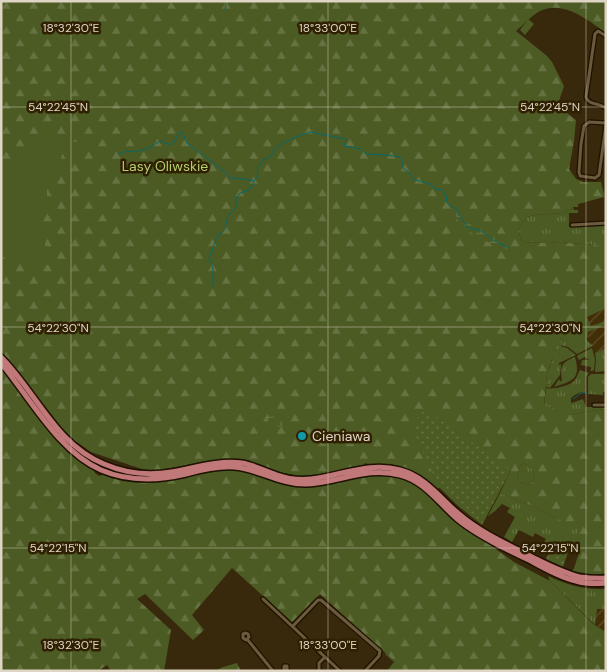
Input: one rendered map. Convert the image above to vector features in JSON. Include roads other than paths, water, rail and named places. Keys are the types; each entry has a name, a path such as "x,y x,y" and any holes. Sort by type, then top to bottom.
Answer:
{"main road":[{"path":"1,357 67,440 90,458 113,468 134,473 157,474 230,462 248,465 286,478 302,480 369,467 399,469 417,476 465,519 512,547 572,574 587,578 606,578"},
{"path":"1,364 64,443 76,455 110,474 131,479 156,479 212,468 233,467 256,472 280,481 305,484 326,482 369,472 394,473 418,482 457,519 505,548 566,578 584,583 606,583"}],"street":[{"path":"606,36 598,31 595,34 586,97 589,102 606,108"},
{"path":"592,122 606,124 599,175 596,177 582,177 579,173 584,126 592,122"},
{"path":"572,225 606,223"},
{"path":"594,405 606,405"},
{"path":"263,599 340,671"},
{"path":"293,626 318,600 322,600 380,651 379,656 365,671"},
{"path":"248,639 273,671"},
{"path":"318,671 319,663 326,657"}],"waterway":[{"path":"225,10 226,4"},
{"path":"118,154 149,148 160,141 171,145 179,133 183,132 188,144 230,178 254,181 258,174 257,168 263,160 271,156 276,148 285,142 310,132 346,139 344,146 361,149 366,154 400,157 403,162 403,168 409,172 413,179 430,184 435,189 442,190 446,195 447,203 457,210 466,226 480,230 509,248"},
{"path":"213,286 213,268 209,257 219,234 224,231 228,216 236,207 236,199 240,193 249,190 254,182"},
{"path":"573,399 581,393 586,393"}],"place":[{"name":"Cieniawa","path":"302,436"}],"park label":[{"name":"Lasy Oliwskie","path":"165,166"}]}
